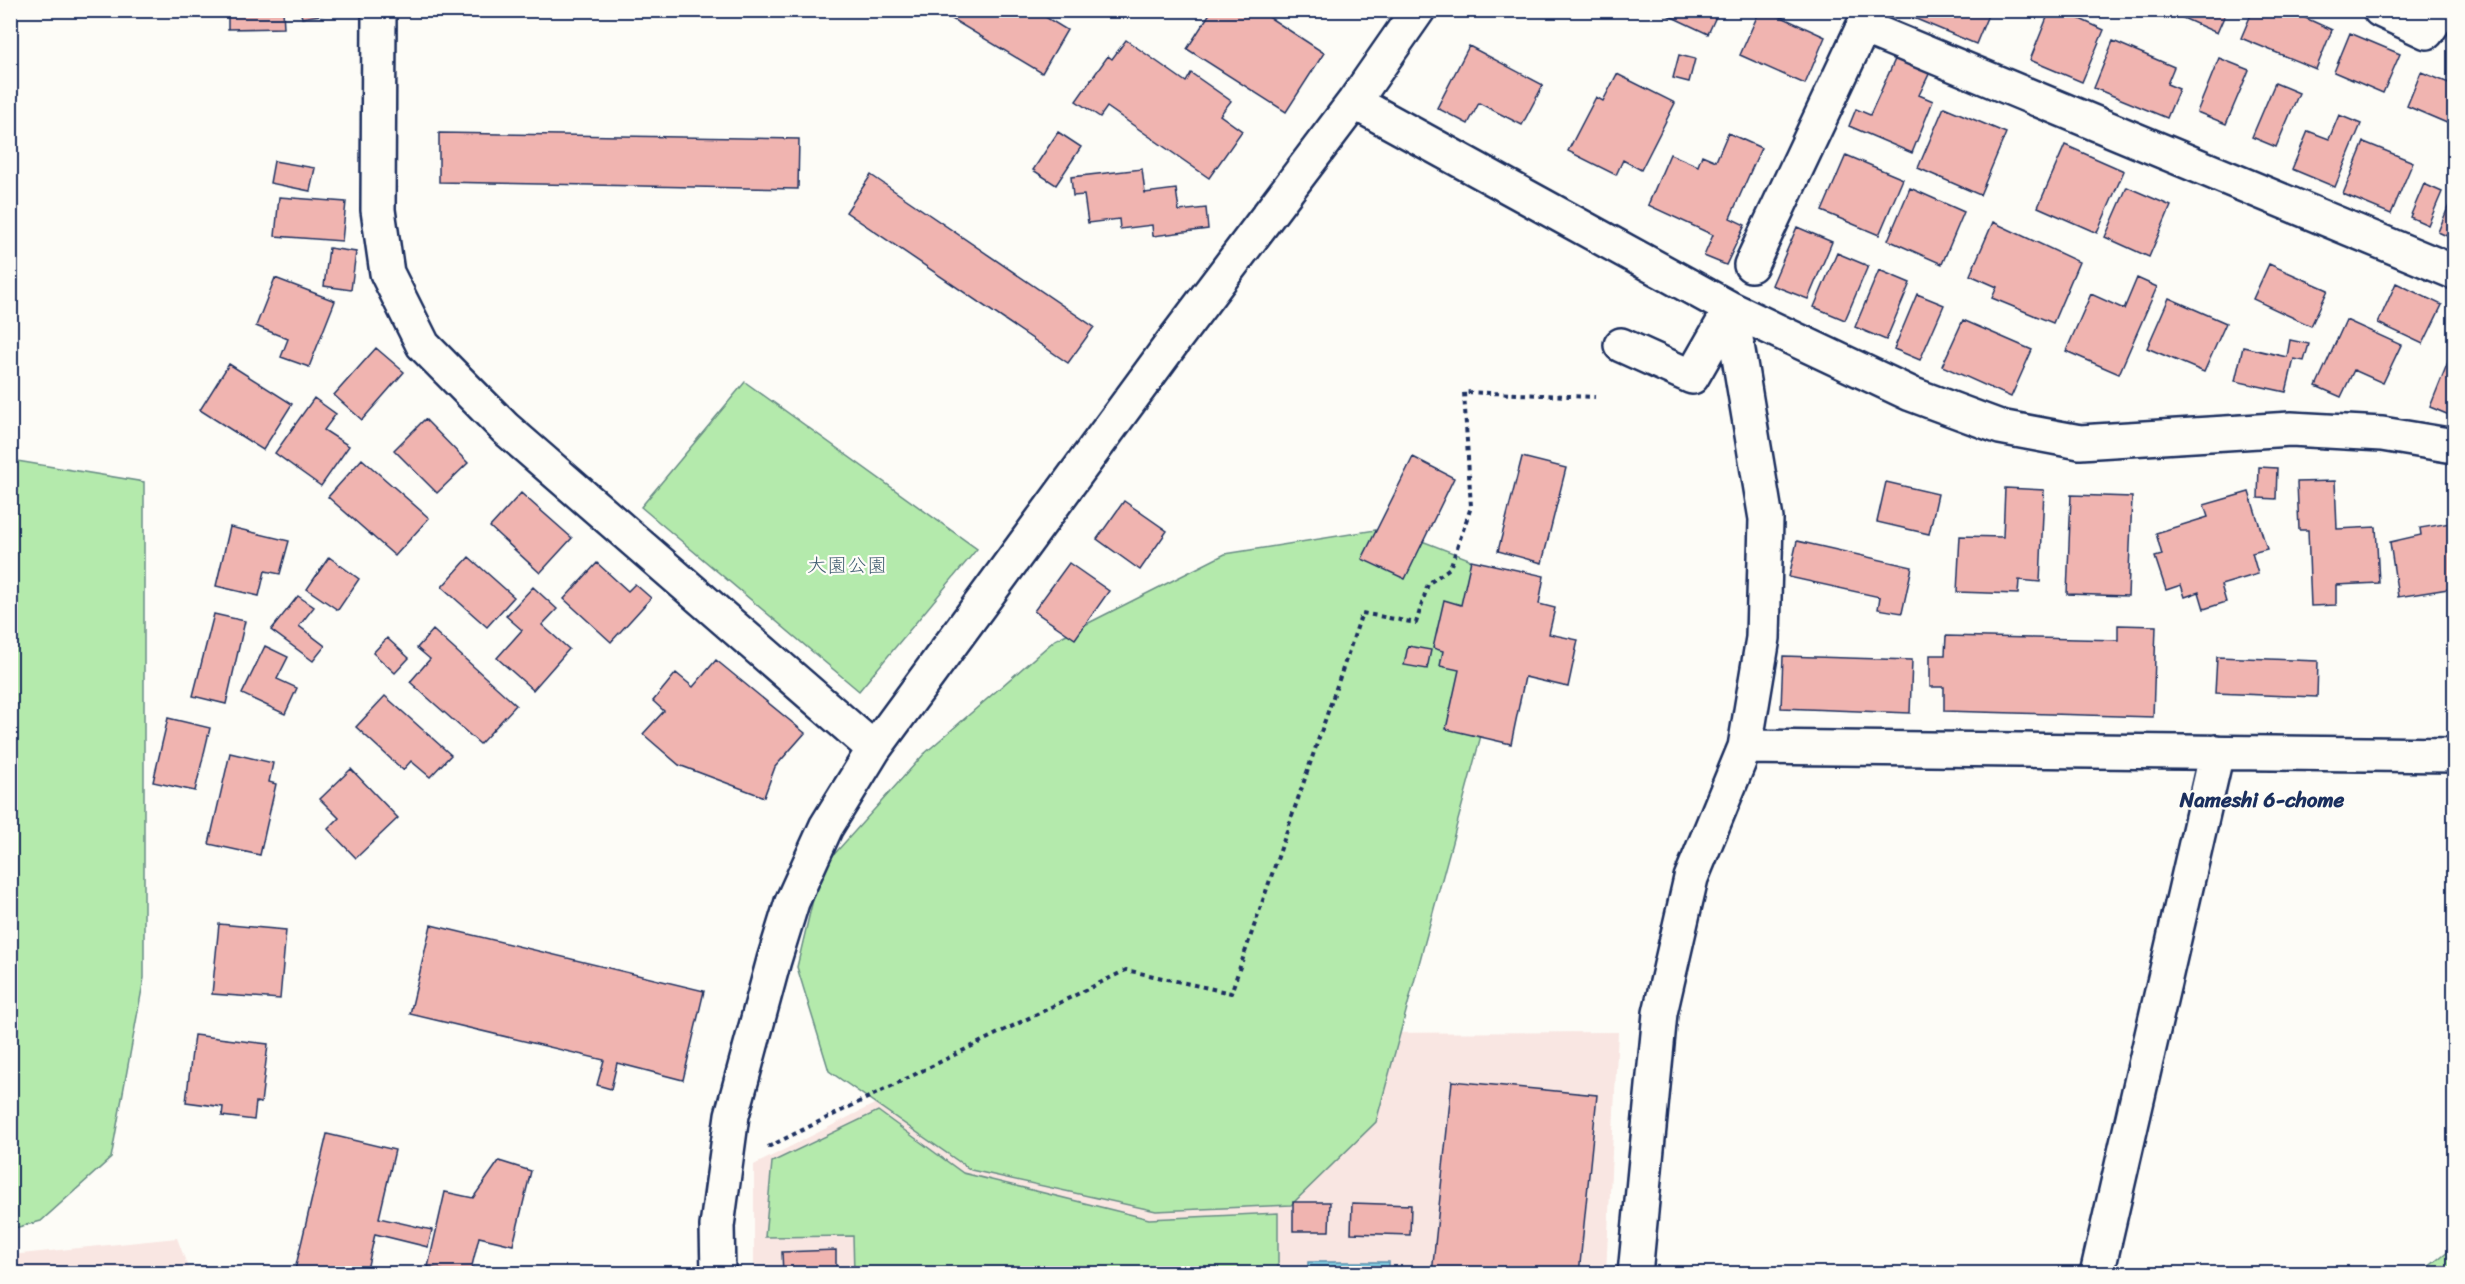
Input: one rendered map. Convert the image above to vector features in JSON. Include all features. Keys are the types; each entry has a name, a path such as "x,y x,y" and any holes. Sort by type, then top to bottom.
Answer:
{"street":[{"path":"379,10 378,210 387,273 423,345 505,428 874,749"},
{"path":"718,1274 717,1227 732,1115 792,902 826,827 874,749 1175,339 1354,102 1419,10"},
{"path":"2380,10 2427,32 2442,10"},
{"path":"1751,265 1867,19 2454,272"},
{"path":"1354,102 1731,309 1911,394 2001,427 2080,442 2291,429 2382,434 2454,446"},
{"path":"1621,345 1692,377 1731,309"},
{"path":"1635,1274 1660,1013 1691,878 1745,747 1763,638 1766,519 1731,309"},
{"path":"1745,747 2454,755"},
{"path":"2097,1274 2217,752"}],"path":[{"path":"725,1169 1126,970 1231,993 1362,613 1416,623 1428,584 1450,568 1472,507 1464,392 1595,397"}],"shaded area":[{"path":"1618,1032 1606,1273 754,1273 754,1165 888,1097 1349,1033"},
{"path":"177,1238 190,1273 11,1273 11,1255"}],"green space":[{"name":"大園公園","path":"745,382 977,549 859,691 641,507"},
{"path":"11,460 144,482 144,978 111,1158 41,1221 11,1229"},
{"path":"1388,528 1469,559 1507,640 1376,1122 1291,1205 1156,1211 971,1170 829,1071 797,967 820,870 924,754 1055,640 1225,554"},
{"path":"878,1111 963,1173 1149,1219 1278,1213 1278,1273 854,1273 853,1236 765,1237 772,1162"},
{"path":"2454,1246 2454,1273 2421,1273"}],"water":[{"path":"1308,1262 1389,1262 1389,1273 1308,1273"}],"building":[{"path":"228,10 283,10 284,28 228,29"},
{"path":"300,10 345,10 345,11 302,18"},
{"path":"937,10 1034,10 1067,30 1042,73"},
{"path":"1212,10 1258,10 1324,53 1286,112 1187,49"},
{"path":"1657,10 1719,10 1708,34"},
{"path":"1760,10 1766,10 1825,37 1805,84 1740,55"},
{"path":"1912,10 1990,10 1976,44 1909,16"},
{"path":"2050,10 2060,10 2104,30 2082,82 2030,60"},
{"path":"2165,10 2227,10 2217,33"},
{"path":"2253,10 2288,10 2332,30 2316,69 2241,38"},
{"path":"2350,33 2400,54 2383,93 2334,72"},
{"path":"1126,40 1186,82 1191,73 1231,101 1220,115 1242,131 1209,178 1107,107 1100,117 1076,101 1108,56 1112,59"},
{"path":"2113,41 2174,67 2167,84 2179,89 2167,118 2094,88"},
{"path":"1469,46 1543,85 1522,125 1479,103 1468,124 1437,108"},
{"path":"1679,55 1695,59 1689,82 1673,78"},
{"path":"1897,55 1931,70 1919,95 1933,101 1912,153 1849,126 1856,109 1870,115"},
{"path":"2219,58 2249,70 2226,124 2197,112"},
{"path":"2421,72 2454,85 2454,126 2407,106"},
{"path":"1617,74 1675,103 1641,170 1623,160 1616,175 1568,151 1596,97 1603,101"},
{"path":"2275,83 2299,93 2276,147 2252,137"},
{"path":"1944,107 2006,133 1980,195 1918,168"},
{"path":"2339,115 2361,124 2335,187 2292,169 2308,131 2329,139"},
{"path":"1058,132 1081,147 1056,185 1033,170"},
{"path":"439,133 799,139 798,189 439,182"},
{"path":"1728,133 1761,148 1730,218 1745,225 1726,265 1704,256 1713,235 1648,205 1670,154 1698,166 1702,155 1716,161"},
{"path":"2364,142 2413,162 2391,214 2343,194"},
{"path":"2065,145 2124,171 2097,233 2038,207"},
{"path":"1846,155 1903,179 1879,235 1822,211"},
{"path":"274,161 315,168 310,191 270,183"},
{"path":"1142,169 1145,193 1176,189 1179,211 1206,208 1208,229 1153,236 1152,225 1120,229 1119,219 1088,223 1084,195 1073,196 1071,177"},
{"path":"871,175 1094,327 1068,363 846,212"},
{"path":"2424,184 2442,192 2428,225 2410,217"},
{"path":"2127,187 2171,206 2149,257 2105,237"},
{"path":"1910,188 1964,212 1942,264 1888,240"},
{"path":"2454,193 2454,239 2438,232"},
{"path":"279,197 346,202 342,241 275,236"},
{"path":"1993,222 2079,262 2053,323 1992,298 1997,287 1970,275"},
{"path":"1797,227 1832,242 1808,299 1772,285"},
{"path":"329,248 356,252 351,290 324,286"},
{"path":"1837,253 1868,266 1845,320 1814,307"},
{"path":"2269,264 2328,290 2311,326 2253,299"},
{"path":"1879,270 1910,283 1886,340 1855,327"},
{"path":"275,278 335,301 309,367 281,357 288,339 256,326"},
{"path":"2137,278 2157,287 2119,374 2066,351 2091,294 2124,309"},
{"path":"2396,283 2442,305 2423,344 2378,323"},
{"path":"1917,294 1944,305 1920,360 1894,349"},
{"path":"2169,298 2226,323 2204,372 2147,348"},
{"path":"1963,320 2032,350 2011,397 1942,366"},
{"path":"2346,320 2401,345 2383,383 2354,370 2341,397 2316,386"},
{"path":"2290,340 2309,344 2304,361 2294,359 2286,392 2235,381 2243,347 2287,357"},
{"path":"2454,347 2454,417 2430,407"},
{"path":"376,348 404,372 362,420 334,395"},
{"path":"229,364 292,404 263,450 200,410"},
{"path":"314,398 336,414 324,430 349,446 321,486 275,453"},
{"path":"425,419 468,463 437,493 394,450"},
{"path":"1413,457 1454,478 1405,579 1362,559"},
{"path":"1522,457 1566,468 1542,563 1498,551"},
{"path":"362,459 429,518 395,556 328,497"},
{"path":"2259,467 2277,468 2276,499 2258,498"},
{"path":"2335,481 2337,529 2376,527 2379,583 2336,585 2336,605 2311,606 2308,530 2299,530 2297,482"},
{"path":"1886,482 1938,494 1929,534 1877,522"},
{"path":"2005,488 2044,490 2040,582 2019,580 2018,594 1957,592 1960,536 2003,537"},
{"path":"2249,492 2267,549 2252,553 2258,574 2221,585 2226,602 2204,609 2199,592 2185,597 2181,585 2166,590 2155,557 2162,555 2156,533 2208,517 2204,505"},
{"path":"521,493 572,538 540,573 490,527"},
{"path":"2071,495 2132,497 2128,596 2067,594"},
{"path":"1124,501 1167,531 1140,570 1097,539"},
{"path":"2450,523 2451,531 2454,530 2454,588 2398,597 2390,542 2421,535 2420,528"},
{"path":"230,527 289,541 280,574 265,571 259,596 216,586"},
{"path":"1797,541 1912,567 1902,613 1878,609 1880,597 1789,577"},
{"path":"329,557 359,579 338,610 307,589"},
{"path":"469,557 514,597 487,627 442,587"},
{"path":"1471,560 1544,576 1539,604 1555,608 1549,634 1578,640 1568,687 1525,677 1511,744 1446,729 1459,670 1440,666 1443,651 1433,648 1444,600 1461,605"},
{"path":"597,563 628,591 635,584 651,598 611,642 564,599"},
{"path":"1069,563 1109,591 1075,639 1034,611"},
{"path":"533,587 557,609 542,625 569,649 533,690 497,658 522,630 506,616"},
{"path":"298,596 314,607 299,626 325,646 313,661 271,630"},
{"path":"214,614 245,621 226,704 193,696"},
{"path":"2118,625 2156,626 2153,717 1944,711 1944,687 1930,687 1930,655 1945,655 1946,636 2118,640"},
{"path":"433,630 516,705 480,744 410,682 430,659 417,648"},
{"path":"387,638 409,658 395,673 373,653"},
{"path":"265,646 288,657 277,679 297,688 285,714 242,694"},
{"path":"1408,646 1431,650 1427,669 1404,665"},
{"path":"1783,656 1912,660 1910,713 1781,708"},
{"path":"2217,657 2318,661 2317,697 2215,693"},
{"path":"716,660 805,733 775,767 764,797 679,765 643,734 664,711 653,701 676,673 693,687"},
{"path":"385,696 451,755 430,777 411,761 403,770 356,727"},
{"path":"168,718 210,728 195,791 153,782"},
{"path":"230,753 273,763 269,782 276,784 260,855 209,844"},
{"path":"351,769 398,818 356,858 328,829 339,818 320,799"},
{"path":"219,924 286,930 280,999 212,994"},
{"path":"431,925 704,991 683,1080 617,1063 611,1089 597,1085 604,1060 410,1014"},
{"path":"194,1035 268,1044 261,1103 256,1102 254,1120 222,1116 223,1107 186,1102"},
{"path":"1452,1081 1597,1095 1579,1274 1432,1274"},
{"path":"327,1134 395,1150 379,1218 432,1230 428,1247 375,1234 366,1274 294,1274"},
{"path":"499,1161 531,1171 513,1245 479,1237 470,1274 458,1274 428,1267 445,1192 473,1198"},
{"path":"1293,1202 1330,1202 1329,1231 1293,1231"},
{"path":"1352,1203 1411,1205 1410,1235 1351,1233"},
{"path":"836,1250 836,1274 783,1274 782,1252"},
{"path":"1288,1270 1303,1271 1303,1274 1288,1274"}],"district":[{"name":"Nameshi 6-chome","path":"2262,800"}]}
